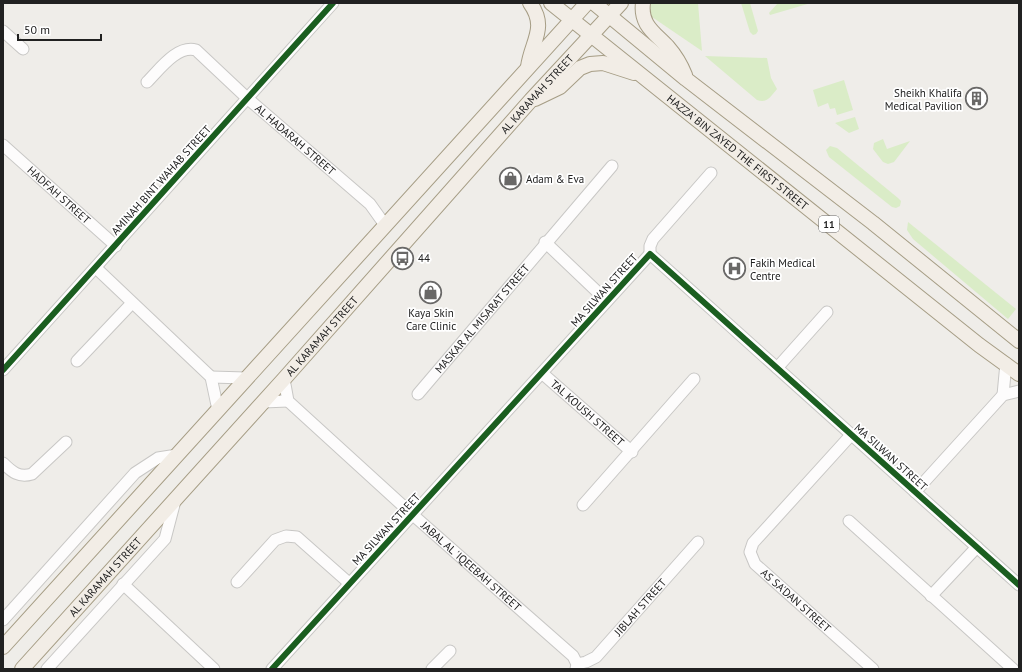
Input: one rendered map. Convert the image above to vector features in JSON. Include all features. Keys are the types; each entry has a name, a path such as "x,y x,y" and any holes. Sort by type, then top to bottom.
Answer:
{"main road":[{"path":"528,70 530,56 538,31 536,14 530,3"},
{"name":"HAZZA' BIN ZAYED THE FIRST STREET","path":"551,3 979,345 1006,363 1019,374"},
{"path":"3,647 385,224 528,70 587,3"},
{"name":"11","path":"594,3 686,79 873,223 1019,341"},
{"name":"AL KARAMAH STREET","path":"22,669 284,380 531,100 621,3"},
{"path":"643,3 643,16 648,28 675,55 686,79"},
{"path":"531,100 553,91 580,68 590,64 603,63 639,74"}],"street":[{"name":"AMINAH BINT WAHAB STREET","path":"3,370 116,246 331,4"},
{"path":"3,31 23,49"},
{"name":"AL HADARAH STREET","path":"147,82 180,50 188,48 196,50 247,98 370,204 385,224"},
{"name":"HADFAH STREET","path":"3,145 116,246"},
{"name":"MASKAR AL MISARAT STREET","path":"418,394 545,242 612,166"},
{"path":"650,254 652,239 711,173"},
{"path":"545,242 607,301"},
{"name":"MA SILWAN STREET","path":"274,668 349,583 543,374 650,254 1019,585"},
{"path":"96,268 211,377 218,410"},
{"path":"77,361 132,303"},
{"path":"777,368 827,312"},
{"path":"1003,395 1006,363"},
{"name":"TAL KOUSH STREET","path":"543,374 632,452"},
{"path":"211,377 246,378"},
{"name":"TAL KOUSH STREET","path":"583,505 632,452 694,379"},
{"path":"263,402 288,401 284,380"},
{"path":"916,492 1003,395 1019,391"},
{"name":"JABAL AL 'IQEEBAH STREET","path":"288,401 413,515 573,656 576,666"},
{"name":"AS SA'DAN STREET","path":"851,435 754,543 750,552 755,564 873,669"},
{"path":"3,463 12,472 26,476 32,474 66,442"},
{"path":"4,616 135,473 158,458 177,455"},
{"path":"47,669 165,539 175,500"},
{"path":"848,521 1013,669"},
{"path":"237,582 275,540 286,536 297,537 349,583"},
{"name":"JIBLAH STREET","path":"576,666 596,656 698,542"},
{"path":"931,596 977,547"},
{"path":"123,584 214,669"},
{"path":"432,669 450,651"}],"green space":[{"path":"648,3 698,3 702,51 652,17 649,14"},
{"path":"741,3 750,3 758,31 756,34 753,35 750,32"},
{"path":"778,3 811,3 770,15 769,13"},
{"path":"705,56 767,58 771,78 777,89 771,97 766,100 757,100"},
{"path":"844,80 853,110 837,115 835,108 830,109 828,103 818,107 813,90"},
{"path":"855,117 859,129 849,133 835,123"},
{"path":"883,139 887,149 910,141 894,162 888,164 883,162 873,149 874,143"},
{"path":"830,146 837,148 898,198 901,201 900,206 896,208 892,207 829,157 826,150"},
{"path":"908,222 1016,309 1008,319 913,239 907,230"}],"cycle path":[{"path":"3,370 333,3"},
{"path":"272,669 650,254 1019,585"}],"place":[{"name":"Sheikh Khalifa Medical Pavilion","path":"977,99"},
{"name":"Adam & Eva","path":"511,179"},
{"name":"44","path":"402,258"},
{"name":"Fakih Medical Centre","path":"734,269"},
{"name":"Kaya Skin Care Clinic","path":"431,293"}]}
